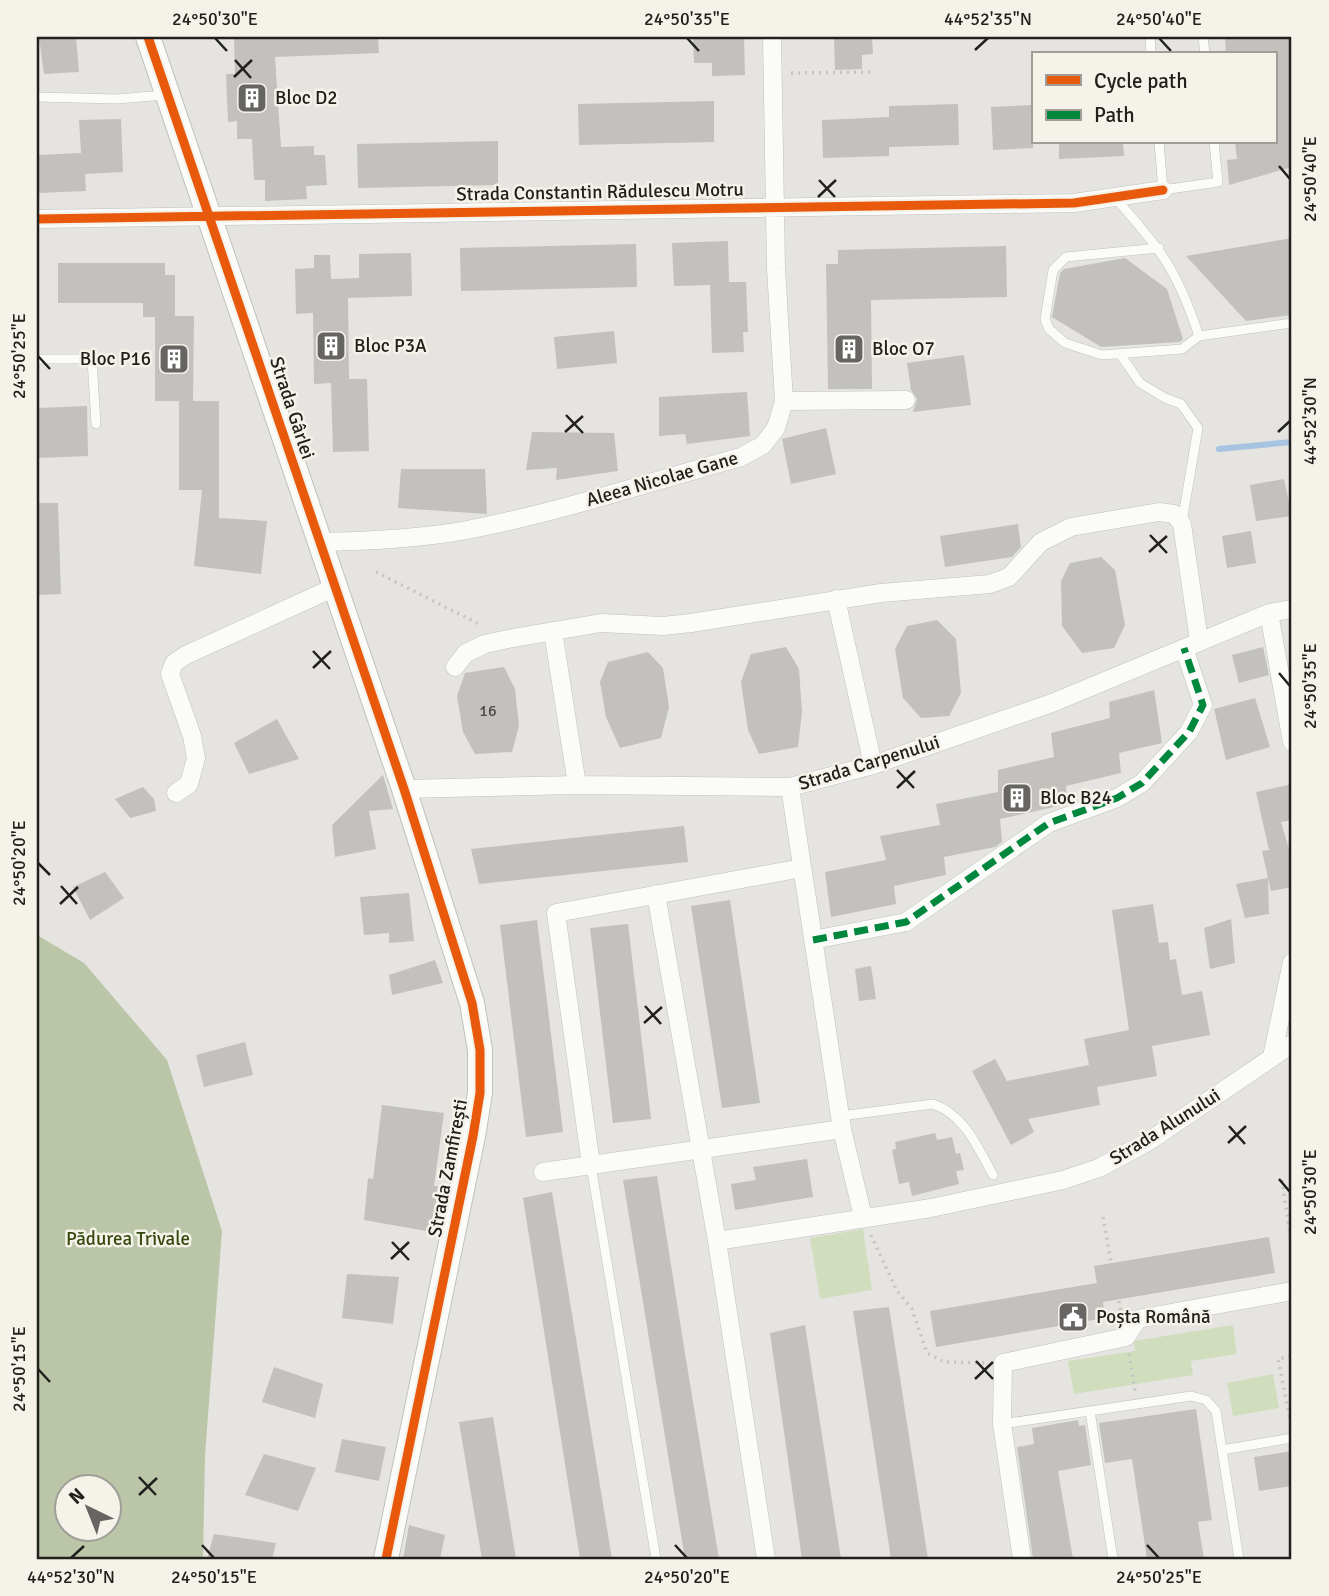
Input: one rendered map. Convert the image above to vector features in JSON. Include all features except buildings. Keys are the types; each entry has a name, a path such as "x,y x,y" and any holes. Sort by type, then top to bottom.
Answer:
{"street":[{"name":"Strada Gârlei","path":"149,37 318,542 404,789"},
{"path":"772,37 775,206"},
{"name":"Strada Constantin Rădulescu Motru","path":"37,219 1074,203 1163,190"},
{"name":"Aleea Nicolae Gane","path":"318,542 377,541 466,530 555,510 741,457 763,445 776,428 784,401 775,206"},
{"path":"784,401 906,400"},
{"path":"455,667 466,653 485,644 601,623 691,623 836,599 990,584 1009,577 1041,542 1071,527 1159,512 1174,514 1182,524 1192,645 1203,705 1189,732 1142,783 1117,798 1049,823 906,922 813,940"},
{"path":"176,793 189,784 196,758 192,736 170,674 174,663 186,655 334,588"},
{"path":"836,599 873,765"},
{"name":"Strada Carpenului","path":"404,789 577,785 790,788 873,765 1052,703 1269,613 1292,609"},
{"path":"1269,613 1292,742"},
{"path":"553,631 577,785"},
{"path":"790,788 841,1123 863,1217"},
{"name":"Strada Zamfirești","path":"386,1559 480,1093 480,1050 472,1003 404,789"},
{"path":"591,1164 556,913 802,868"},
{"path":"656,894 717,1241 766,1559"},
{"path":"1272,1057 1292,962"},
{"name":"Strada Alunului","path":"717,1241 930,1208 1063,1180 1099,1168 1149,1141 1292,1044"},
{"path":"543,1172 841,1123"},
{"path":"1022,1559 1002,1424 1003,1363 1126,1337 1138,1318 1292,1291"}],"lane":[{"path":"37,97 117,99 168,95"},
{"path":"1159,144 1163,190 1218,182 1214,144"},
{"path":"1113,197 1159,248 1182,287 1199,336"},
{"path":"1159,248 1066,257 1053,270 1045,319 1049,329 1065,343 1085,351 1120,354 1182,349 1199,336 1292,323"},
{"path":"1120,354 1140,383 1181,404 1198,428 1182,524"},
{"path":"37,359 92,359 96,424"},
{"path":"841,1123 933,1104 946,1108 968,1130 993,1175"},
{"path":"591,1164 656,1559"},
{"path":"1002,1424 1191,1396 1206,1400 1216,1410 1239,1559"},
{"path":"1090,1411 1113,1559"},
{"path":"1222,1450 1292,1435"}],"path":[{"path":"773,73 873,72"},
{"path":"376,572 508,639"},
{"path":"1282,1180 1292,1248"},
{"path":"863,1217 897,1292 912,1309 927,1353 944,1362 1003,1363"},
{"path":"1103,1217 1111,1262"},
{"path":"1292,1356 1278,1359 1292,1435"}],"green space":[{"name":"Pădurea Trivale","path":"37,935 84,963 167,1060 222,1231 205,1455 203,1559 37,1559"},
{"path":"863,1229 872,1290 820,1299 810,1238"},
{"path":"1233,1325 1237,1354 1191,1361 1193,1375 1074,1394 1068,1361 1135,1351 1134,1341"},
{"path":"1273,1374 1279,1408 1233,1416 1227,1383"}],"waterway":[{"path":"1219,449 1292,442"}],"marked path":[{"path":"813,940 906,922 1049,823 1117,798 1142,783 1189,732 1203,705 1184,648"}],"cycle path":[{"path":"148,37 404,789 472,1003 480,1050 480,1093 473,1136 386,1559"},
{"path":"37,219 1074,203 1163,190"}],"place":[{"name":"Bloc D2","path":"252,98"},
{"name":"Bloc P3A","path":"331,346"},
{"name":"Bloc O7","path":"849,349"},
{"name":"Bloc P16","path":"174,359"},
{"name":"Bloc B24","path":"1017,798"},
{"name":"Poșta Română","path":"1073,1317"}]}
